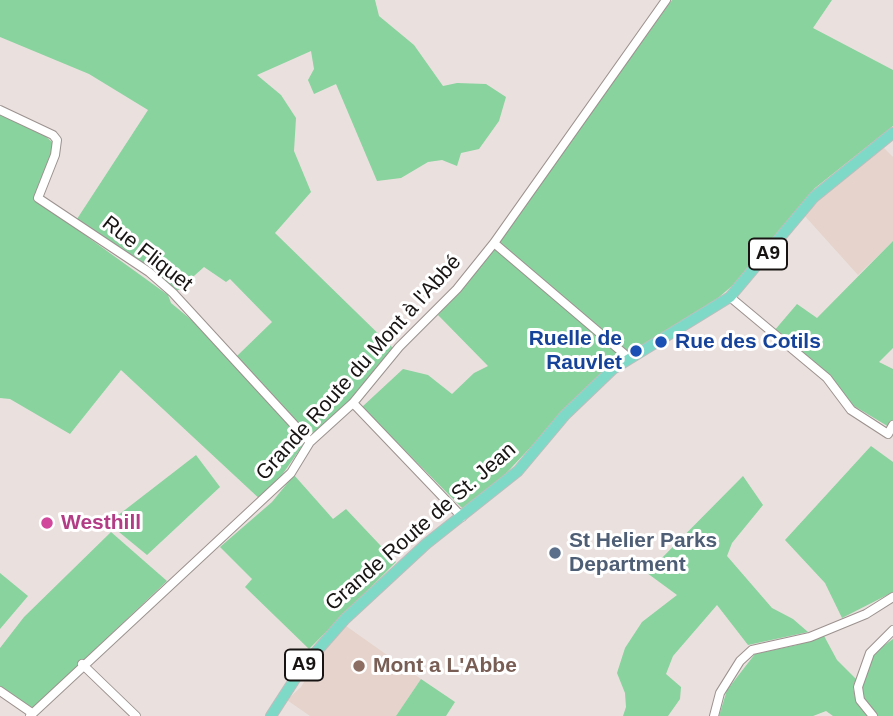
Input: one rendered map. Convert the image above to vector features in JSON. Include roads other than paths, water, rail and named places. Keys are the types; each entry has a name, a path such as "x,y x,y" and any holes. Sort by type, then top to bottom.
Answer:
{"main road":[{"name":"Grande Route de St. Jean","path":"271,716 302,668 334,629 426,544 518,471 573,407 629,358 699,319 730,298 814,197 893,133"}],"street":[{"name":"Grande Route du Mont à l'Abbé","path":"31,714 82,664 282,482 296,467 310,442 353,403 494,243 666,0"},
{"name":"Rue Fliquet","path":"0,110 53,135 57,140 55,155 38,198 149,272 173,293 310,442"},
{"path":"494,243 629,358"},
{"path":"730,298 827,378 851,410 888,434 893,425"},
{"path":"353,403 463,517"},
{"path":"714,716 720,693 740,661 752,650 810,637 866,614 893,597"},
{"path":"873,716 860,700 858,687 870,653 893,630"},
{"path":"82,664 136,716"},
{"path":"0,691 31,714"}],"place":[{"name":"Rue des Cotils","path":"661,342"},
{"name":"Ruelle de Rauvlet","path":"636,351"},
{"name":"Westhill","path":"47,523"},
{"name":"St Helier Parks Department","path":"555,553"},
{"name":"Mont a L'Abbe","path":"359,666"}]}
